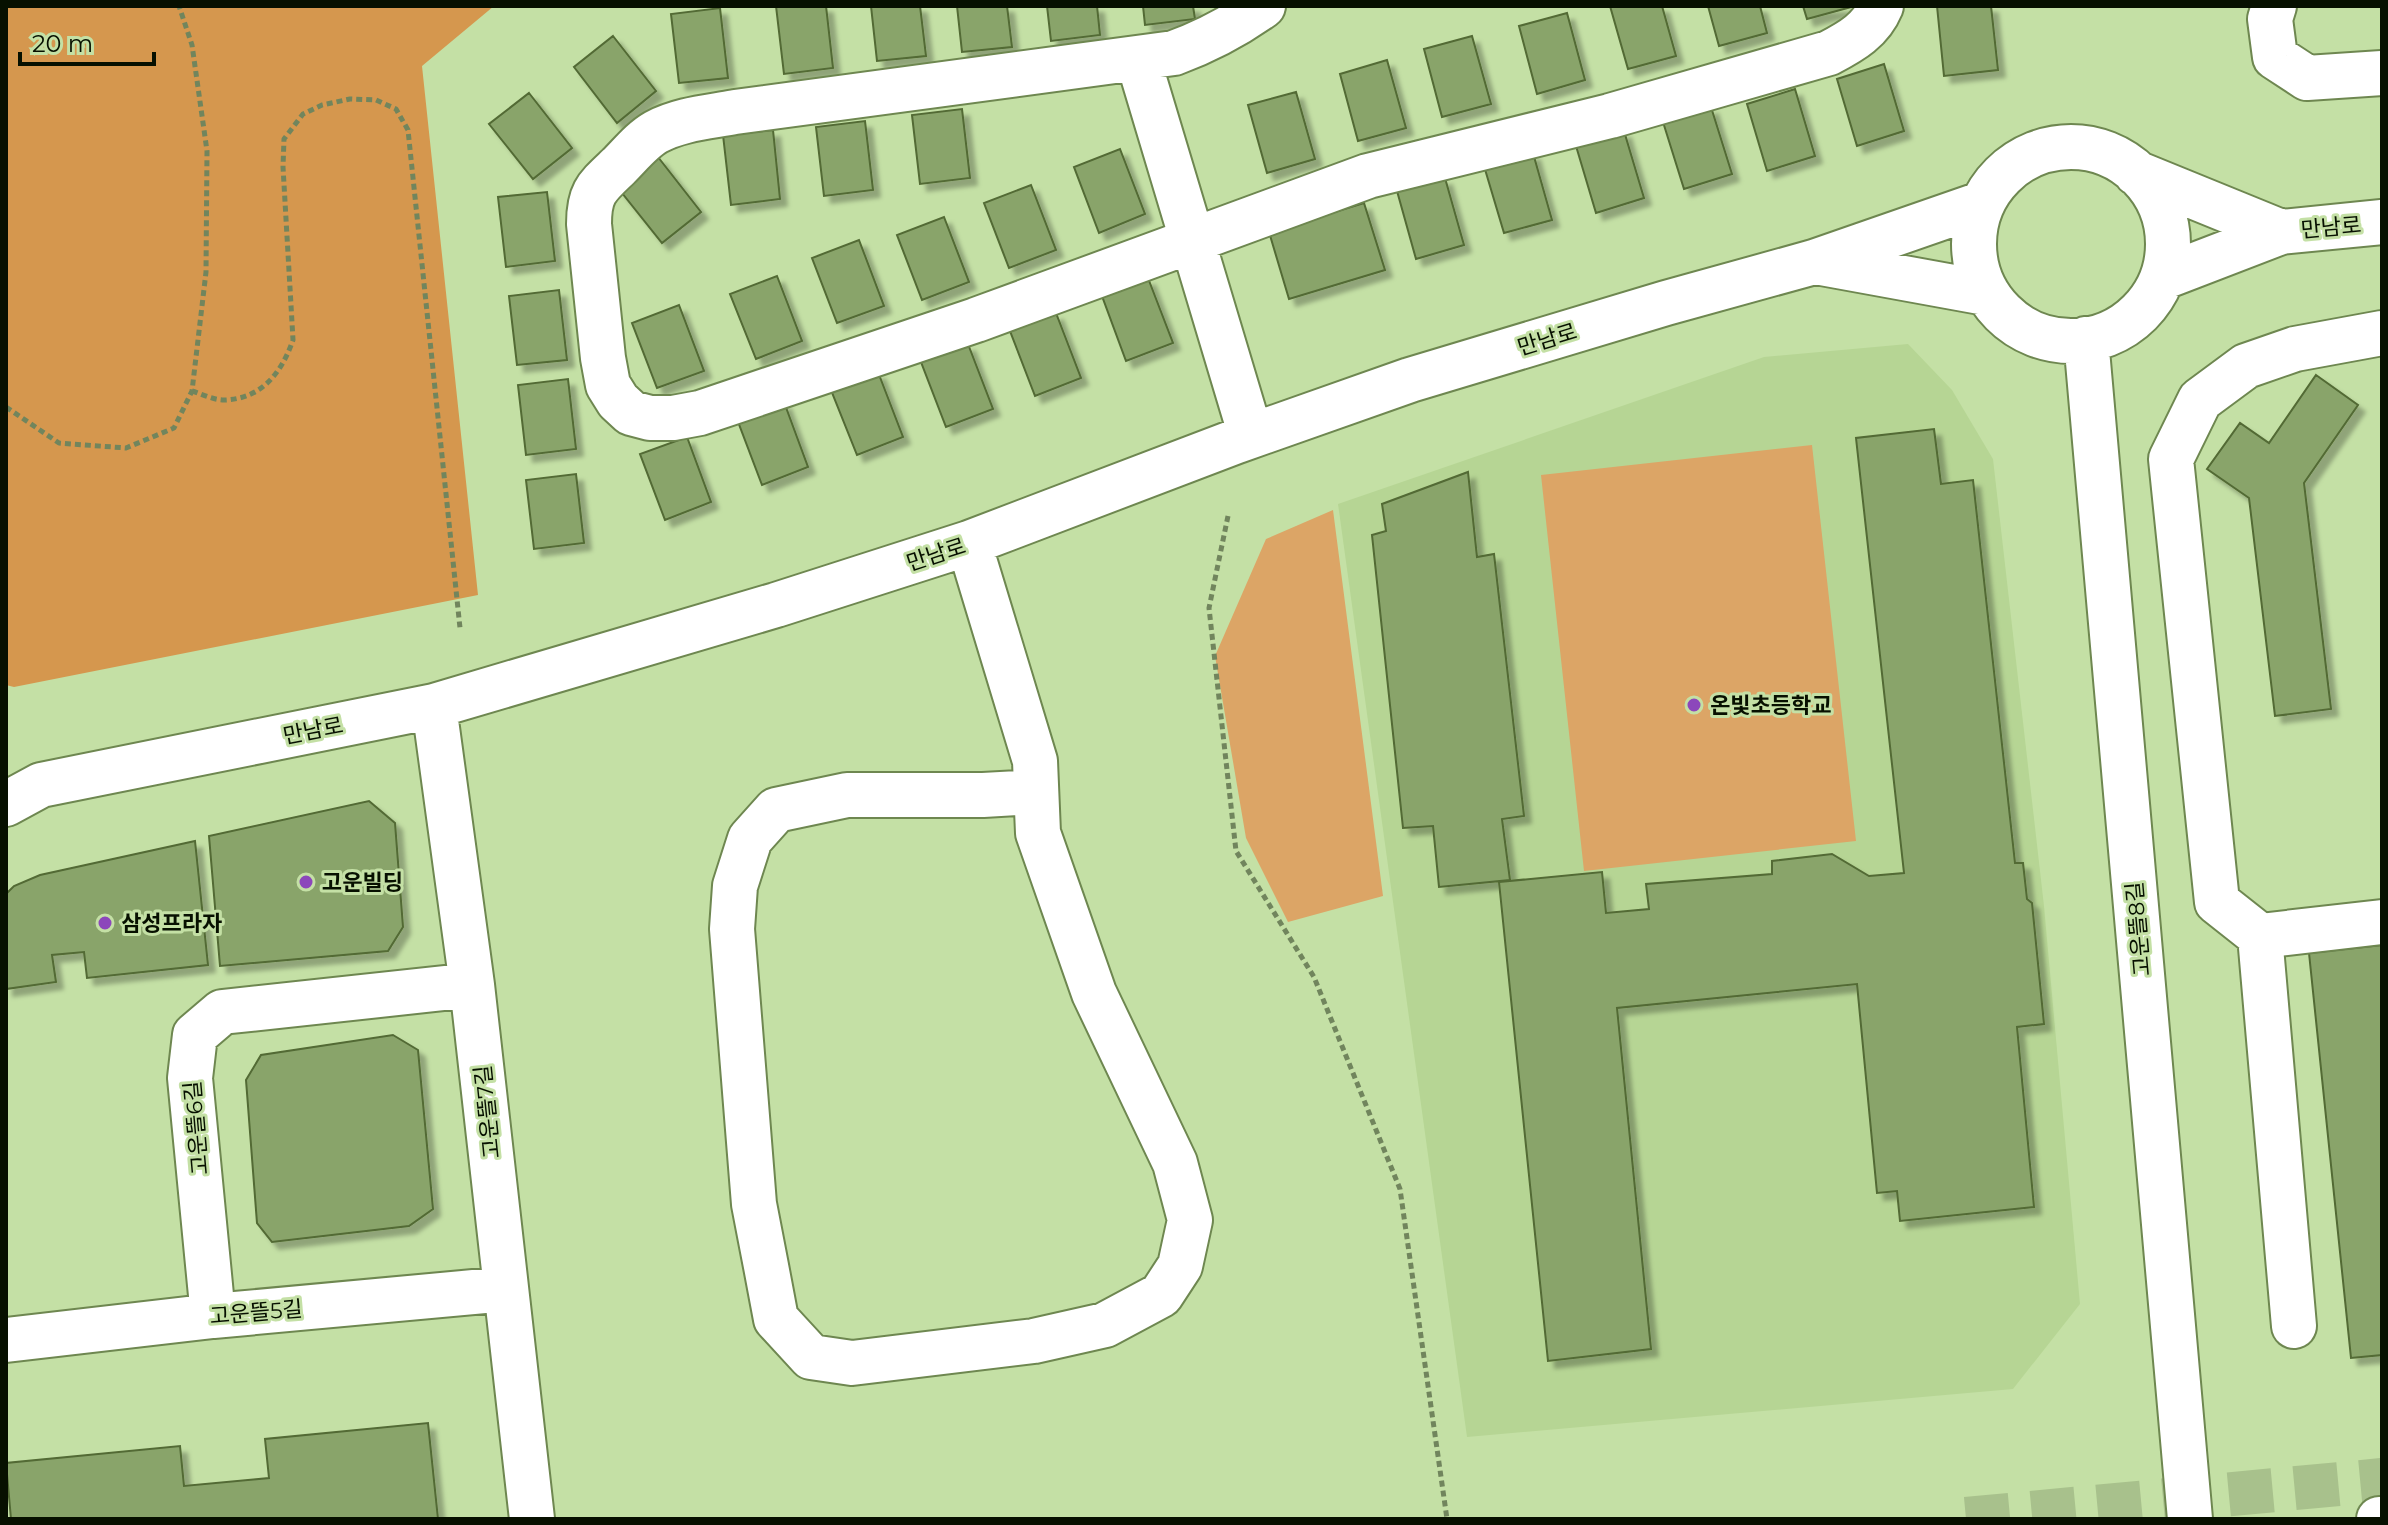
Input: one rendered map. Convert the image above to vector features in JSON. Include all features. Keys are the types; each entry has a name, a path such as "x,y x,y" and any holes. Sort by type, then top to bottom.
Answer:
{"street":[{"path":"1263,6 1237,25 1203,43 1174,53 735,112 687,121 655,133 604,180 589,202 608,385 618,401 631,413 650,418 700,413 976,320 1368,176 1610,116 1829,53 1856,39 1875,20 1881,6"},
{"path":"2274,6 2270,19 2275,57 2307,78 2382,73"},
{"path":"1138,59 1251,436"},
{"path":"2081,146 2120,159 2136,173 2151,186 2169,230 2164,277 2140,314 2102,338 2058,342 2017,326 1986,293 1973,249 1981,204 2006,171 2041,151 2081,146"},
{"path":"2136,173 2281,232"},
{"name":"만남로","path":"18,786 434,706 776,605 969,543 1251,436 1410,380 1814,262 1981,204"},
{"name":"만남로","path":"2281,232 2382,222"},
{"path":"2164,277 2281,232"},
{"path":"1814,262 1986,293"},
{"path":"2382,333 2295,349 2246,366 2200,400 2171,459 2217,902 2260,936 2382,922"},
{"name":"고운뜰8길","path":"2086,339 2190,1519"},
{"path":"969,543 1035,761 1038,833 1094,993 1175,1163 1190,1220 1180,1266 1161,1295 1105,1325 1034,1341 852,1363 811,1357 776,1319 754,1204 732,929 735,886 750,839 776,810 847,795 1036,792"},
{"name":"고운뜰7길","path":"434,706 472,985 532,1519"},
{"path":"2260,936 2294,1326"},
{"name":"고운뜰6길","path":"213,1316 190,1078 195,1035 222,1012 472,985"},
{"name":"고운뜰5길","path":"6,1340 213,1316 506,1289"}],"path":[{"path":"6,407 59,443 126,448 174,428 192,391 206,272 207,151 192,45 179,6"},
{"path":"192,391 221,400 250,396 270,381 285,362 293,340 284,139 303,114 322,105 363,99 376,100 396,109 408,130 460,628"},
{"path":"1228,516 1209,608 1236,851 1314,977 1400,1189 1447,1519"}],"shaded area":[{"path":"6,6 494,6 422,66 478,595 14,687 6,685"},
{"name":"온빛초등학교","path":"1908,344 1952,390 1993,459 2044,906 2080,1304 2013,1389 1467,1437 1338,504 1764,357"},
{"path":"1812,445 1856,841 1584,871 1541,475"},
{"path":"1333,510 1383,896 1288,922 1246,838 1215,656 1266,539"}],"building":[{"path":"776,6 826,6 833,68 784,74"},
{"path":"871,6 920,6 926,56 877,61"},
{"path":"957,6 1007,6 1012,47 962,52"},
{"path":"1047,6 1097,6 1100,35 1051,41"},
{"path":"1143,6 1193,6 1195,19 1145,25"},
{"path":"1610,6 1662,6 1676,56 1628,69"},
{"path":"1708,6 1760,6 1767,33 1719,46"},
{"path":"1803,6 1855,6 1807,19"},
{"path":"1937,6 1991,6 1998,70 1944,76"},
{"path":"720,8 728,78 679,83 671,14"},
{"path":"1567,13 1585,80 1537,94 1519,26"},
{"path":"613,36 656,91 617,123 574,67"},
{"path":"1472,36 1491,104 1442,117 1424,49"},
{"path":"1387,60 1406,128 1358,141 1340,74"},
{"path":"1884,64 1904,131 1857,146 1837,79"},
{"path":"1795,89 1815,156 1767,171 1747,104"},
{"path":"1296,92 1315,159 1267,173 1248,105"},
{"path":"529,93 572,148 533,179 489,124"},
{"path":"1711,107 1732,174 1684,189 1663,122"},
{"path":"962,109 970,178 920,184 912,115"},
{"path":"865,121 873,190 824,196 816,127"},
{"path":"773,130 780,199 731,205 723,135"},
{"path":"1624,131 1644,198 1596,213 1576,146"},
{"path":"1120,149 1145,214 1099,233 1074,167"},
{"path":"1533,153 1552,220 1504,233 1484,166"},
{"path":"658,157 701,212 662,243 618,188"},
{"path":"1445,178 1464,245 1416,259 1397,191"},
{"path":"1031,185 1056,250 1009,268 984,203"},
{"path":"547,192 555,261 506,267 498,197"},
{"path":"1364,203 1385,270 1289,299 1269,232"},
{"path":"944,217 969,282 922,300 897,235"},
{"path":"859,240 884,306 837,323 812,258"},
{"path":"777,276 802,341 756,359 730,294"},
{"path":"1148,278 1173,343 1126,361 1102,296"},
{"path":"559,290 567,360 517,365 509,296"},
{"path":"679,305 704,371 657,388 632,323"},
{"path":"1056,313 1081,378 1035,396 1010,331"},
{"path":"968,344 993,409 946,427 921,362"},
{"path":"878,372 903,437 857,455 831,390"},
{"path":"2316,375 2358,405 2304,483 2331,709 2275,716 2249,498 2207,469 2240,423 2269,443"},
{"path":"568,379 576,449 526,455 518,385"},
{"path":"784,402 808,467 762,485 737,419"},
{"path":"1934,429 1941,484 1973,480 2015,863 2023,863 2027,899 2032,903 2044,1024 2017,1027 2034,1207 1900,1221 1897,1191 1877,1193 1857,984 1617,1008 1651,1349 1548,1361 1499,882 1602,872 1606,913 1649,909 1646,884 1772,874 1772,861 1832,854 1869,876 1904,873 1856,438"},
{"path":"687,437 711,502 665,520 640,454"},
{"path":"1468,472 1477,557 1494,554 1524,816 1502,819 1510,880 1439,887 1433,826 1403,828 1372,535 1386,531 1382,504"},
{"path":"576,474 584,543 534,549 526,480"},
{"name":"고운빌딩","path":"369,801 395,823 403,927 388,951 220,966 209,836"},
{"name":"삼성프라자","path":"195,841 208,965 87,978 84,952 52,955 56,982 6,989 6,894 14,886 40,875"},
{"path":"2382,945 2382,1355 2351,1358 2309,953"},
{"path":"393,1035 418,1050 433,1209 409,1226 272,1242 257,1223 246,1080 261,1055"},
{"path":"428,1423 438,1519 11,1519 6,1463 180,1446 184,1486 269,1478 265,1439"}],"tunnel":[{"path":"1966,1519 2382,1480"}],"place":[{"name":"온빛초등학교","path":"1694,705"},
{"name":"고운빌딩","path":"306,882"},
{"name":"삼성프라자","path":"105,923"}]}
